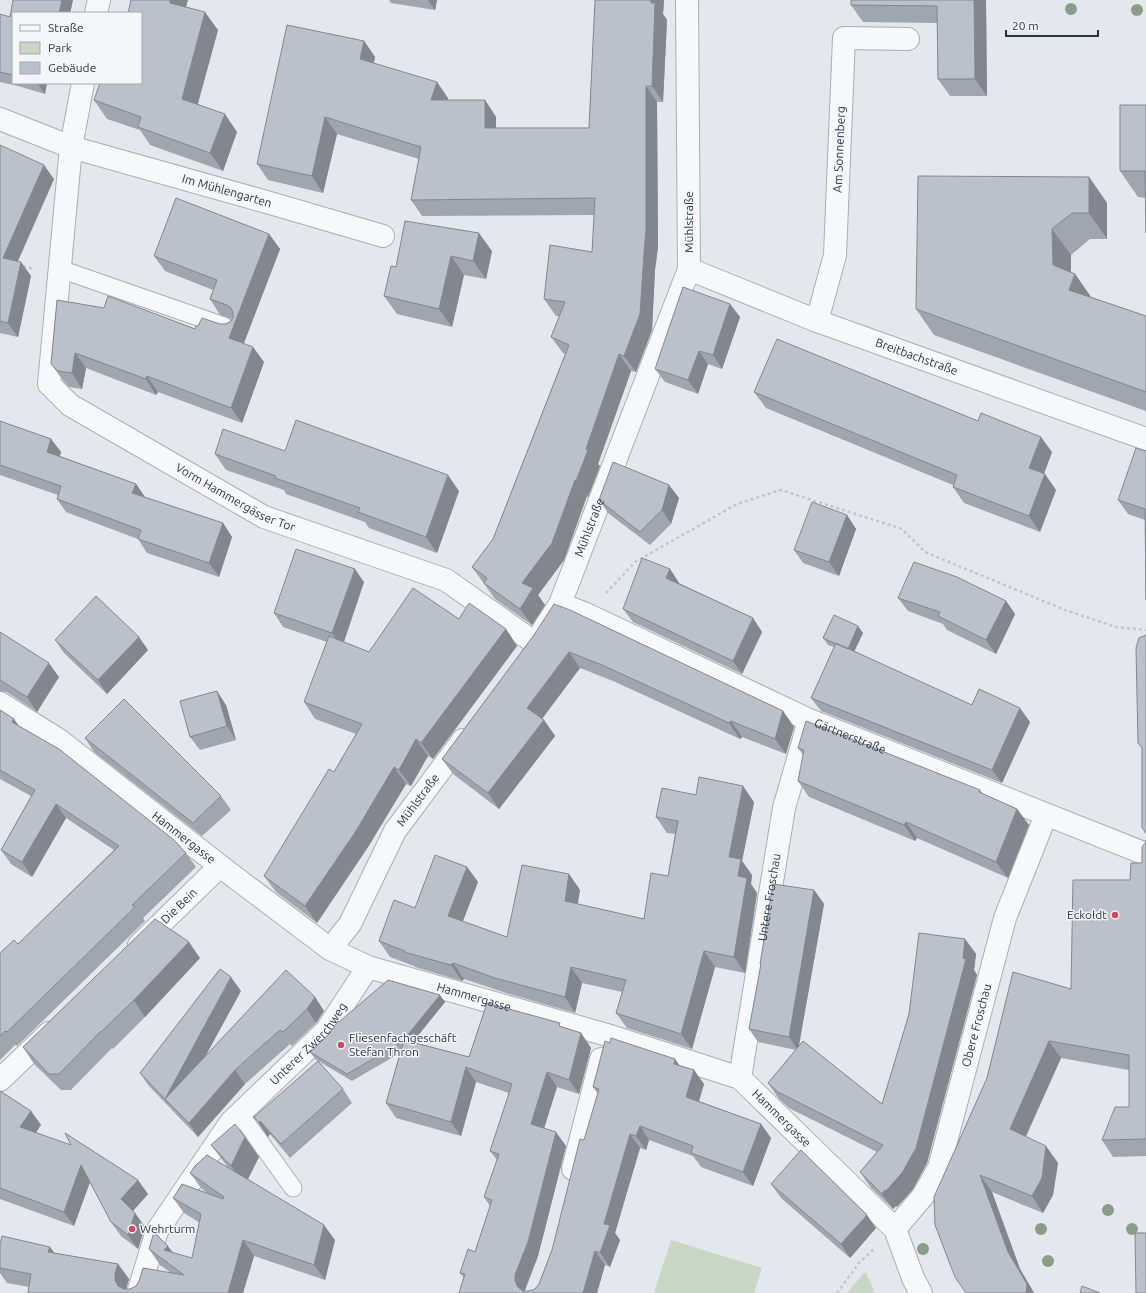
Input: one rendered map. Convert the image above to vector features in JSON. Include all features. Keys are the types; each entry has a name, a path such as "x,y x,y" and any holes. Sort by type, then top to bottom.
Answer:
{"street":[{"path":"96,12 99,0"},
{"name":"Mühlstraße","path":"530,649 560,604 689,269 687,0"},
{"name":"Am Sonnenberg","path":"818,321 835,255 844,38 908,39"},
{"name":"Vorm Hammergässer Tor","path":"83,84 70,147 49,384 70,405 264,517 446,580 530,649"},
{"name":"Im Mühlengarten","path":"0,119 70,147 383,236"},
{"name":"Breitbachstraße","path":"689,269 818,321 1146,439"},
{"name":"Gärtnerstraße","path":"560,604 586,614 809,720 1146,854"},
{"name":"Hammergasse","path":"0,703 59,740 220,866 330,949 368,967 606,1035 740,1078 895,1229 913,1278 921,1293"},
{"name":"Untere Froschau","path":"740,1078 784,808 809,720"},
{"name":"Mühlstraße","path":"330,949 350,924 395,831 474,724"},
{"name":"Obere Froschau","path":"895,1229 923,1196 939,1168 1005,918 1046,815"},
{"name":"Die Bein","path":"124,959 220,866"},
{"name":"Unterer Zwerchweg","path":"138,1293 156,1231 231,1122 326,1031 368,967"},
{"path":"0,1080 62,1020"},
{"path":"568,1190 606,1035"}],"lane":[{"path":"59,272 234,330"},
{"path":"240,1114 294,1188"}],"path":[{"path":"22,266 59,272"},
{"path":"586,614 635,562 737,504 781,490 902,529 925,552 1065,610 1116,627 1146,630"},
{"path":"837,1293 859,1264 895,1229"}],"green space":[{"path":"671,1240 762,1268 754,1293 654,1293"},
{"path":"864,1273 866,1273 875,1293 847,1293"}],"building":[{"path":"13,0 62,0 59,12 12,12 12,75 0,72 0,14 10,17"},
{"path":"131,0 170,0 170,3 205,12 182,99 225,114 210,153 138,127 141,117 94,100 100,84 142,84 142,12 128,12"},
{"path":"595,0 651,0 651,3 655,3 652,86 646,86 646,230 640,314 624,356 619,354 586,449 588,450 576,481 575,480 552,543 522,583 533,588 520,609 484,583 487,578 472,567 493,539 569,345 551,337 565,302 544,299 550,245 592,252 595,198 411,200 421,147 325,117 312,176 257,164 287,25 364,41 360,59 437,82 431,100 485,100 485,128 589,128"},
{"path":"851,0 974,0 975,79 938,79 937,6 851,5"},
{"path":"1120,105 1146,105 1146,233 1145,171 1120,171"},
{"path":"0,145 44,165 3,258 21,262 8,323 0,321"},
{"path":"918,176 1089,177 1089,213 1072,213 1052,229 1053,265 1075,274 1069,290 1146,316 1146,392 916,309"},
{"path":"176,198 269,234 229,338 253,347 231,408 147,376 146,379 75,353 72,373 58,371 51,364 57,300 104,308 108,296 195,329 202,318 220,324 230,322 233,318 231,308 210,299 217,280 154,256"},
{"path":"405,221 479,233 473,261 451,256 439,309 384,296 391,266 396,267"},
{"path":"683,287 730,304 713,355 699,351 688,380 655,369"},
{"path":"777,339 978,421 981,413 1041,437 1029,468 1045,474 1029,516 953,487 957,475 754,392"},
{"path":"296,420 448,475 426,537 358,512 360,508 275,478 276,476 215,454 223,429 285,451"},
{"path":"0,421 51,439 47,452 136,484 132,493 223,523 209,563 138,539 141,530 57,499 61,486 0,465"},
{"path":"1136,448 1146,451 1146,600 1145,509 1118,500"},
{"path":"613,462 669,485 662,510 640,532 599,500"},
{"path":"812,502 847,515 829,562 794,550"},
{"path":"296,549 355,569 332,633 274,613"},
{"path":"642,558 670,569 666,578 753,618 733,661 623,609"},
{"path":"914,562 957,577 1006,601 986,640 938,616 940,612 898,598"},
{"path":"413,588 459,619 469,603 506,629 421,743 416,739 399,770 394,767 356,831 305,906 264,876 329,769 334,772 362,724 304,702 329,636 369,652"},
{"path":"96,596 139,637 98,680 55,640"},
{"path":"554,604 570,610 783,711 775,739 731,721 729,723 602,665 569,652 527,708 544,720 488,793 442,759 534,635"},
{"path":"834,615 858,626 848,649 823,638"},
{"path":"0,632 49,663 27,697 0,680"},
{"path":"1146,635 1146,834 1142,828 1142,748 1138,743 1136,648 1139,638"},
{"path":"836,643 972,705 979,689 1020,708 992,770 811,698"},
{"path":"217,691 227,726 190,737 180,701"},
{"path":"124,699 221,796 193,823 85,738"},
{"path":"0,710 14,719 12,722 59,749 174,840 186,853 132,905 135,907 7,1032 5,1031 0,1036 0,953 14,940 18,944 119,846 56,804 22,862 1,850 35,790 0,770"},
{"path":"806,721 980,790 979,792 1017,809 996,862 906,822 904,825 798,781 804,750 798,748"},
{"path":"699,777 743,786 729,857 741,859 738,876 747,878 734,957 704,951 681,1034 616,1013 626,980 571,967 565,997 495,978 453,963 451,965 404,952 405,951 379,941 394,900 415,908 435,855 467,867 448,916 507,937 522,865 569,874 565,901 644,919 651,873 668,876 678,821 656,817 662,788 696,795"},
{"path":"1146,842 1146,1139 1102,1140 1115,1107 1129,1107 1129,1055 1049,1041 1010,1129 1046,1146 1042,1178 1032,1196 980,1175 1008,1252 1027,1284 1026,1293 966,1293 955,1277 935,1225 934,1197 987,1078 1013,972 1071,989 1073,880 1130,880 1131,863 1142,863 1142,847"},
{"path":"773,884 814,890 789,1037 749,1029 761,964"},
{"path":"155,919 189,942 134,1000 59,1074 49,1074 23,1047"},
{"path":"919,933 965,939 963,958 966,959 916,1148 902,1173 882,1194 860,1172 883,1145 778,1092 768,1083 803,1041 882,1104 909,1014"},
{"path":"220,969 231,977 165,1099 140,1073"},
{"path":"286,970 315,997 307,1009 283,1032 280,1030 235,1070 189,1123 165,1099"},
{"path":"388,980 440,995 402,1042 347,1074 310,1052 330,1033 338,1021 339,1022"},
{"path":"487,1003 560,1023 559,1026 581,1033 569,1080 547,1072 531,1124 556,1132 528,1242 515,1275 517,1286 523,1291 535,1289 539,1284 552,1250 580,1139 584,1140 599,1089 593,1087 605,1041 610,1043 611,1038 675,1059 674,1064 694,1070 686,1097 761,1124 743,1172 691,1153 693,1146 640,1126 636,1136 630,1134 604,1224 610,1225 600,1253 595,1251 583,1293 459,1293 465,1274 460,1273 468,1249 475,1252 492,1200 484,1197 499,1154 490,1151 512,1084 466,1067 451,1122 386,1103 404,1040 469,1057"},
{"path":"318,1061 343,1089 281,1144 260,1121 259,1123 254,1117"},
{"path":"0,1091 31,1111 20,1127 71,1145 65,1133 138,1180 121,1199 135,1213 128,1235 111,1222 81,1165 64,1212 0,1188"},
{"path":"235,1124 245,1137 231,1166 211,1145"},
{"path":"801,1150 867,1215 841,1244 771,1184"},
{"path":"207,1155 324,1225 314,1265 243,1240 228,1293 28,1293 31,1274 0,1268 0,1245 2,1236 50,1247 48,1252 118,1264 115,1280 118,1286 124,1289 130,1289 136,1286 143,1268 184,1275 149,1249 154,1232 168,1246 164,1250 192,1258 201,1214 173,1198 182,1184 223,1199 224,1197 190,1173"},
{"path":"1135,1233 1146,1233 1146,1293 1136,1293"},
{"path":"1082,1286 1100,1293 1080,1293"}],"place":[{"name":"Eckoldt","path":"1115,915"},
{"name":"Fliesenfachgeschäft Stefan Thron","path":"341,1045"},
{"name":"Wehrturm","path":"132,1229"}]}
